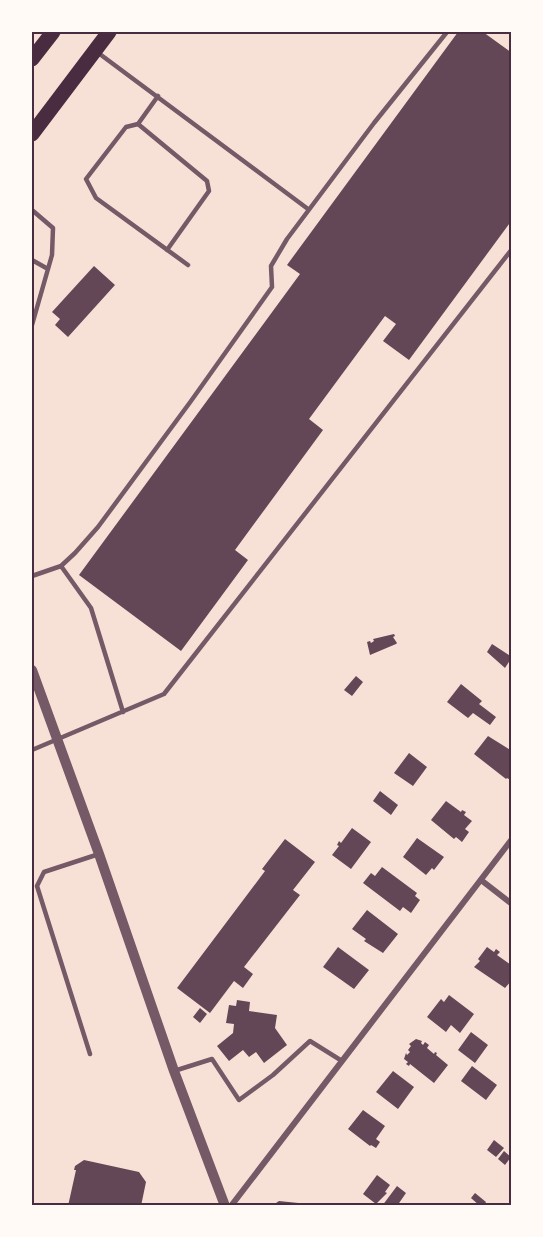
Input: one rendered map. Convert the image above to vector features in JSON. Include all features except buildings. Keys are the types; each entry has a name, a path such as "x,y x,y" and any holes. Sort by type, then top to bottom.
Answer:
{"main road":[{"path":"32,59 52,32"},
{"path":"32,134 110,32"}],"street":[{"path":"32,670 174,1071 225,1206"},
{"path":"231,1206 512,839"},
{"path":"481,880 512,904"}],"lane":[{"path":"32,576 61,566 75,554 98,527 229,349 272,286 271,266 308,209 447,32"},
{"path":"95,50 308,209"},
{"path":"158,96 138,124 126,126 87,179 96,198 188,265"},
{"path":"138,124 207,181 209,191 167,250"},
{"path":"32,210 53,228 52,255 32,325"},
{"path":"32,750 164,694 512,249"},
{"path":"32,260 48,269"},
{"path":"61,566 91,608 123,712"},
{"path":"90,1054 37,886 44,872 99,854"},
{"path":"174,1071 212,1059 239,1101 273,1075 310,1041 342,1061"}]}
